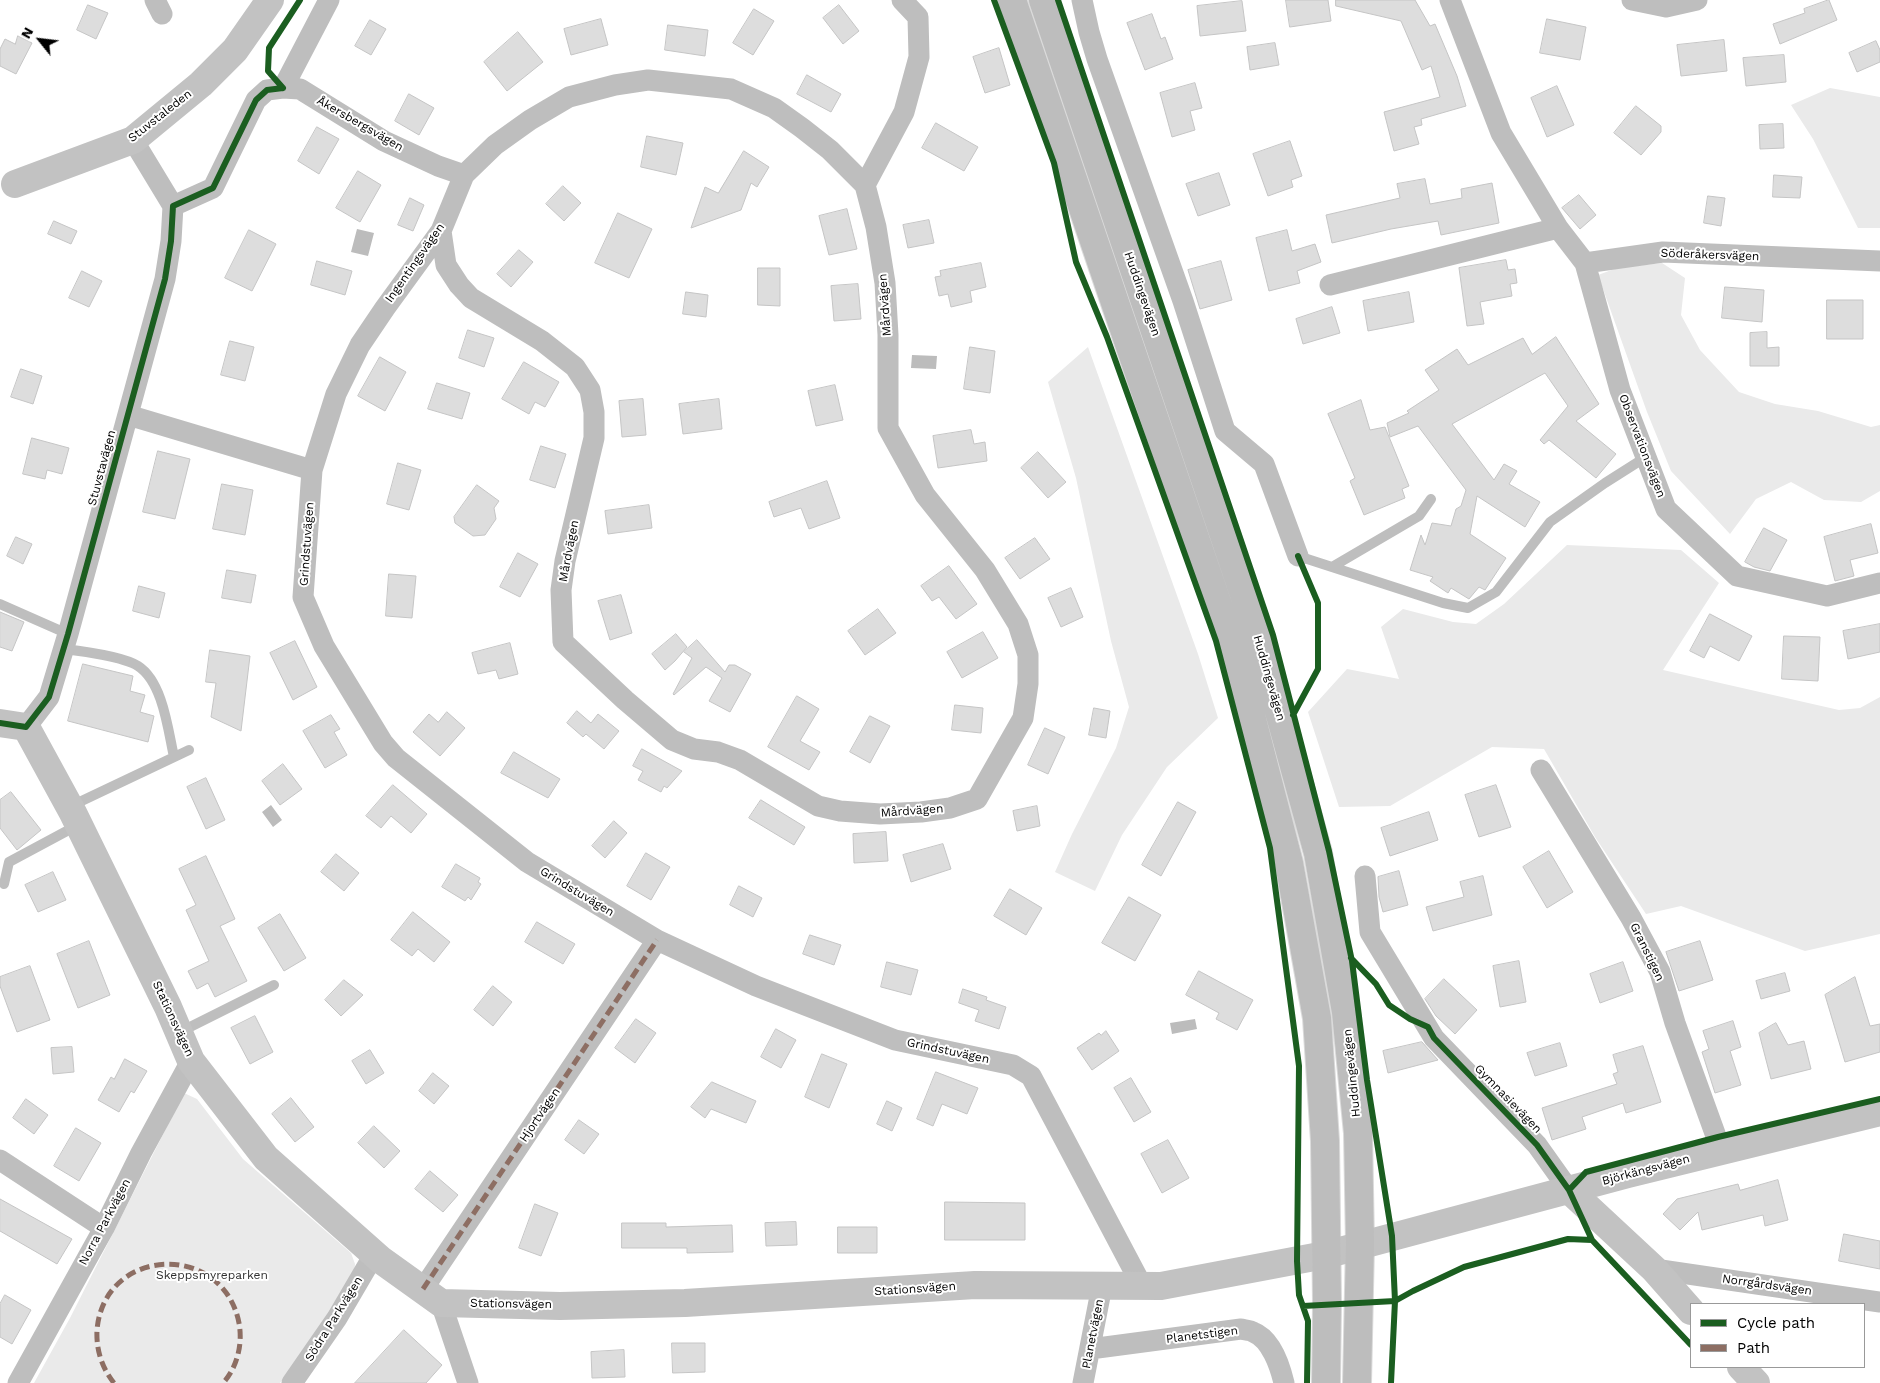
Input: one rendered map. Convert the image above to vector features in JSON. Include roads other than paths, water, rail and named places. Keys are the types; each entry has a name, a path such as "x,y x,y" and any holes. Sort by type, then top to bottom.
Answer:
{"main road":[{"name":"Huddingevägen","path":"1012,0 1237,661 1289,863 1317,1018 1325,1141 1326,1383"},
{"name":"Huddingevägen","path":"1043,0 1259,640 1318,852 1346,1012 1358,1133 1360,1244 1357,1383"}],"street":[{"name":"Stuvstaleden","path":"15,184 133,140 201,84 235,50 270,0"},
{"path":"133,140 173,206 212,188 256,100 267,90 283,88 329,0"},
{"path":"865,185 904,112 919,58 918,16 902,0"},
{"path":"1082,0 1097,59 1182,301 1225,431 1264,464 1298,556"},
{"path":"1450,0 1501,134 1558,228 1585,262"},
{"path":"1632,0 1666,7 1697,0"},
{"name":"Ingentingsvägen","path":"312,470 336,394 360,345 441,231 464,175 495,145 530,120 569,97 615,85 648,80 732,89 774,108 830,150 865,185"},
{"name":"Åkersbergsvägen","path":"283,88 300,90 384,141 438,166 464,175"},
{"name":"Mårdvägen","path":"441,231 446,265 459,284 472,298 542,341 575,367 590,390 594,412 594,438 565,561 561,590 563,642 625,700 672,740 683,746 718,752 740,760 818,806 840,811 880,814 921,812 950,808 977,799 1023,718 1028,684 1028,655 1018,624 985,570 925,495 888,428 888,335 885,283 876,227 865,185"},
{"name":"Stuvstavägen","path":"13,725 49,697 165,279 171,241 173,206"},
{"path":"1330,285 1558,228"},
{"name":"Söderåkersvägen","path":"1585,262 1663,252 1880,261"},
{"name":"Observationsvägen","path":"1585,262 1620,390 1666,509 1737,576 1826,596 1880,583"},
{"path":"128,415 312,470"},
{"name":"Grindstuvägen","path":"312,470 303,597 324,646 384,743 396,758 527,862 657,940 756,986 894,1040 1013,1065 1031,1076 1142,1286"},
{"name":"Stationsvägen","path":"13,725 74,815 191,1060 266,1158 381,1260 432,1296 560,1306 684,1303 975,1285 1161,1286 1325,1255"},
{"name":"Granstigen","path":"1541,770 1631,918 1660,972 1675,1024 1722,1150"},
{"name":"Gymnasievägen","path":"1365,876 1370,932 1434,1038 1537,1145 1569,1190 1654,1269 1690,1310"},
{"name":"Hjortvägen","path":"432,1296 657,940"},
{"name":"Norra Parkvägen","path":"18,1383 104,1228 141,1153 191,1060"},
{"name":"Björkängsvägen","path":"1325,1255 1360,1244 1722,1150 1880,1112"},
{"path":"0,1160 104,1228"},
{"name":"Södra Parkvägen","path":"292,1383 337,1318 375,1253"},
{"name":"Norrgårdsvägen","path":"1654,1269 1880,1302"},
{"name":"Planetvägen","path":"1083,1383 1102,1286"},
{"path":"432,1296 468,1383"},
{"name":"Planetstigen","path":"1090,1350 1241,1329 1254,1332 1266,1341 1281,1368 1284,1383"},
{"path":"1742,1368 1756,1383"}],"lane":[{"path":"1298,556 1442,604 1468,608 1496,592 1550,522 1646,457"},
{"path":"1332,567 1419,516 1431,499"},
{"path":"0,604 66,641 138,666 150,678 158,694 174,757"},
{"path":"4,884 9,862 74,815 189,750"},
{"path":"179,1033 274,984"}],"park label":[{"name":"Skeppsmyreparken","path":"212,1275"}]}
